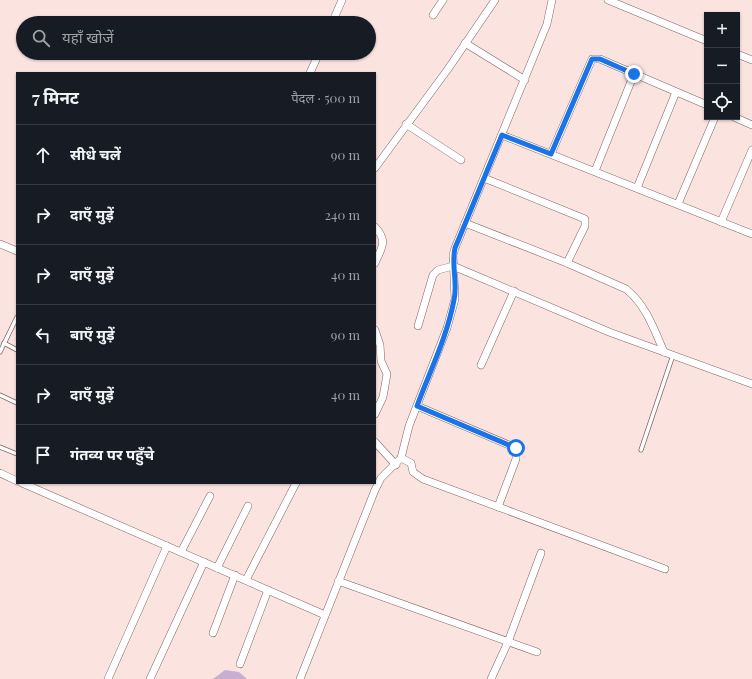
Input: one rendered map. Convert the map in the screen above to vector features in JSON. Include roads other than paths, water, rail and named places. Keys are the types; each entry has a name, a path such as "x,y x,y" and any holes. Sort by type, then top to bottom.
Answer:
{"street":[{"path":"335,16 342,0"},
{"path":"433,15 443,0"},
{"path":"376,167 495,0"},
{"path":"300,679 375,490 381,478 396,465 401,458 409,426 451,314 456,285 453,266 455,248 547,24 552,0"},
{"path":"608,0 704,40"},
{"path":"465,44 525,80"},
{"path":"740,55 752,60"},
{"path":"551,154 592,59 600,59 704,104"},
{"path":"310,72 315,60"},
{"path":"595,171 634,74"},
{"path":"637,188 676,92"},
{"path":"678,204 715,120"},
{"path":"740,120 752,125"},
{"path":"406,124 461,160"},
{"path":"502,135 752,234"},
{"path":"722,222 752,150"},
{"path":"484,178 585,219 585,226 567,263"},
{"path":"465,223 614,283 635,296 643,306 664,352"},
{"path":"376,228 381,234 383,246 376,261"},
{"path":"0,244 16,251"},
{"path":"418,326 433,275 438,270 453,266 609,332 752,384"},
{"path":"482,365 514,291"},
{"path":"376,333 380,345 381,361 387,374 383,397 376,412"},
{"path":"417,406 516,448 516,460 498,507"},
{"path":"376,443 396,465"},
{"path":"401,458 411,463 413,472 423,479 665,569"},
{"path":"0,473 16,481"},
{"path":"24,484 325,615"},
{"path":"246,580 295,484"},
{"path":"181,552 210,496"},
{"path":"217,568 248,506"},
{"path":"108,679 167,546"},
{"path":"491,679 508,642 541,553"},
{"path":"150,679 204,562"},
{"path":"213,633 235,576"},
{"path":"338,581 537,652"},
{"path":"240,664 268,590"}],"lane":[{"path":"0,352 16,319"},
{"path":"4,343 16,349"},
{"path":"641,450 673,355"},
{"path":"0,395 16,403"},
{"path":"0,447 16,454"}]}
